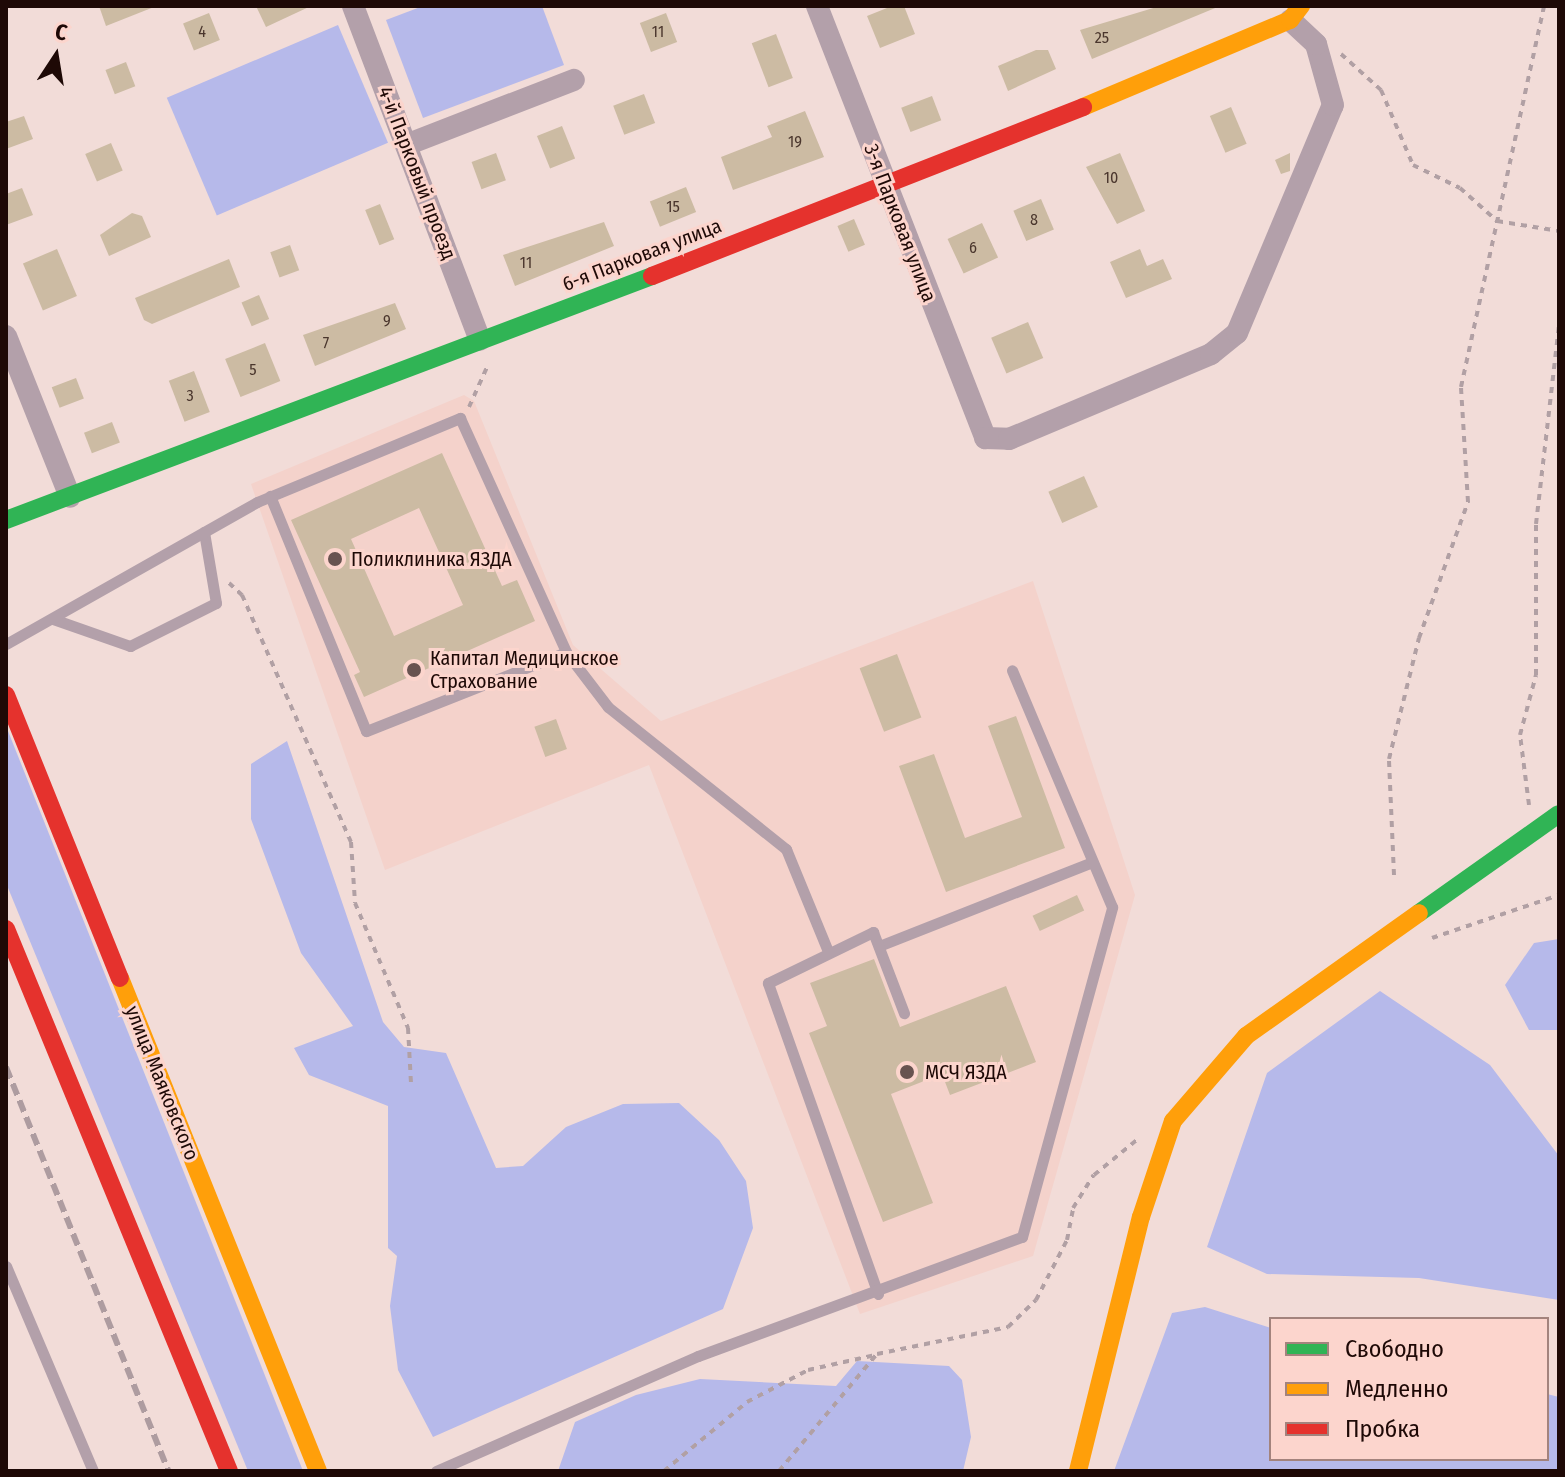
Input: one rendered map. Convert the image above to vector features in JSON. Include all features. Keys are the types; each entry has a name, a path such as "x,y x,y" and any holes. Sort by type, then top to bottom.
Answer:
{"street":[{"name":"4-й Парковый проезд","path":"353,6 480,340"},
{"name":"3-я Парковая улица","path":"817,6 985,438 1023,433 1211,354 1237,333 1333,105 1316,44"},
{"path":"1295,13 1316,44"},
{"name":"6-я Парковая улица","path":"6,520 885,187 1295,13"},
{"path":"406,145 574,80"},
{"path":"6,336 70,497"},
{"name":"улица Маяковского","path":"6,695 318,1471"},
{"path":"1078,1471 1141,1217 1173,1121 1246,1036 1532,830 1559,814"},
{"path":"6,929 229,1471"}],"lane":[{"path":"6,644 270,496 460,418 566,652 608,707 786,849 827,949"},
{"path":"270,496 366,731 566,652"},
{"path":"53,619 130,646 216,603 215,571 204,532"},
{"path":"436,1471 698,1356 878,1294 1022,1237 1112,907 1012,670"},
{"path":"879,946 1092,862"},
{"path":"878,1294 768,983 827,949 873,932 904,1013"},
{"path":"6,1266 93,1471"}],"path":[{"path":"1394,875 1389,759 1419,638 1468,502 1461,387 1544,6"},
{"path":"1316,44 1344,55 1381,90 1413,165 1460,188 1497,221 1559,231"},
{"path":"1532,830 1520,735 1536,675 1536,524 1559,324"},
{"path":"460,418 489,366 480,340"},
{"path":"215,571 242,595 351,842 355,903 408,1028 411,1084"},
{"path":"664,1471 747,1402 808,1370 1008,1327 1036,1300 1067,1240 1073,1208 1094,1175 1116,1153 1173,1121"},
{"path":"779,1471 877,1354"}],"shaded area":[{"path":"423,6 542,6 564,65 423,118 386,20"},
{"path":"338,25 388,143 217,216 167,98"},
{"path":"464,395 474,401 573,645 661,721 1033,581 1135,895 1033,1256 860,1314 649,765 385,870 251,484"},
{"path":"6,726 303,1471 248,1471 6,883"},
{"path":"287,741 383,1022 404,1047 446,1053 496,1168 523,1166 566,1127 623,1104 679,1103 719,1140 746,1181 753,1228 723,1309 433,1437 398,1370 390,1306 397,1256 388,1248 388,1106 309,1075 294,1048 353,1026 301,953 251,819 251,764"},
{"path":"1559,939 1559,1030 1529,1030 1505,985 1534,943"},
{"path":"1380,991 1490,1065 1559,1156 1559,1300 1419,1278 1267,1274 1207,1247 1267,1073"},
{"path":"1205,1307 1269,1327 1269,1461 1549,1461 1549,1394 1559,1397 1559,1471 1114,1471 1172,1313"},
{"path":"857,1361 949,1366 962,1380 971,1437 963,1471 558,1471 575,1422 636,1395 700,1379 836,1386"}],"building":[{"path":"99,6 154,6 154,7 106,26"},
{"path":"256,6 311,6 266,27"},
{"path":"892,6 904,6 915,34 880,48 867,16"},
{"path":"1160,6 1220,6 1092,59 1080,30"},
{"path":"209,13 220,40 194,50 183,23"},
{"path":"666,13 677,42 651,52 640,23"},
{"path":"776,34 793,78 769,87 752,43"},
{"path":"1036,50 1048,50 1056,69 1008,91 998,66"},
{"path":"126,62 135,86 115,94 105,70"},
{"path":"644,94 655,123 624,135 613,106"},
{"path":"932,96 941,120 911,132 901,108"},
{"path":"1231,107 1247,144 1225,153 1210,116"},
{"path":"805,111 824,157 733,190 721,157 772,137 767,126"},
{"path":"24,116 33,139 6,149 6,122"},
{"path":"562,126 575,158 550,169 537,136"},
{"path":"111,143 123,171 97,182 85,154"},
{"path":"496,153 506,180 481,189 472,162"},
{"path":"1120,153 1145,211 1117,224 1086,167"},
{"path":"1290,153 1290,171 1281,174 1275,160"},
{"path":"686,187 696,212 660,227 650,202"},
{"path":"22,188 33,215 6,225 6,194"},
{"path":"1041,199 1054,229 1026,241 1013,211"},
{"path":"380,204 394,239 379,245 365,210"},
{"path":"132,213 142,216 151,237 109,256 100,235"},
{"path":"854,219 865,245 848,252 837,226"},
{"path":"604,222 614,246 515,286 503,255"},
{"path":"982,223 998,257 964,273 948,239"},
{"path":"290,245 299,270 280,278 270,252"},
{"path":"57,249 77,296 43,310 23,263"},
{"path":"1140,249 1147,266 1163,259 1172,279 1126,298 1110,262"},
{"path":"229,259 240,287 152,324 144,320 135,298"},
{"path":"259,295 269,319 252,326 242,302"},
{"path":"395,303 406,329 315,366 303,335"},
{"path":"1028,322 1043,358 1006,374 991,338"},
{"path":"265,343 280,381 240,397 225,359"},
{"path":"194,371 210,412 185,422 169,381"},
{"path":"76,378 84,399 60,408 52,387"},
{"path":"112,422 120,443 92,453 84,433"},
{"name":"Поликлиника ЯЗДА","path":"442,453 502,586 517,580 535,621 364,697 354,675 360,672 291,520","holes":["419,508 463,605 394,636 351,539"]},
{"path":"1084,476 1098,507 1062,523 1048,492"},
{"path":"897,654 921,717 884,732 860,668"},
{"path":"1016,716 1065,848 946,892 899,766 934,754 965,838 1022,817 988,726"},
{"path":"556,719 567,749 545,757 534,727"},
{"path":"1077,895 1084,910 1040,931 1033,916"},
{"path":"874,959 900,1027 1006,986 1036,1062 950,1095 942,1074 891,1094 933,1203 883,1222 809,1033 827,1026 810,983"}],"railway":[{"path":"6,1067 168,1471"}],"traffic: fast":[{"path":"6,520 652,276"},
{"path":"1419,913 1559,814"}],"traffic: slow":[{"path":"1083,107 1290,20 1301,6"},
{"path":"1078,1471 1141,1217 1173,1121 1246,1036 1419,913"},
{"path":"120,978 318,1471"}],"traffic: jam":[{"path":"652,276 1083,107"},
{"path":"6,695 120,978"},
{"path":"6,929 229,1471"}],"place":[{"name":"Поликлиника ЯЗДА","path":"335,559"},
{"name":"Капитал Медицинское Страхование","path":"414,670"},
{"name":"МСЧ ЯЗДА","path":"907,1072"}]}
